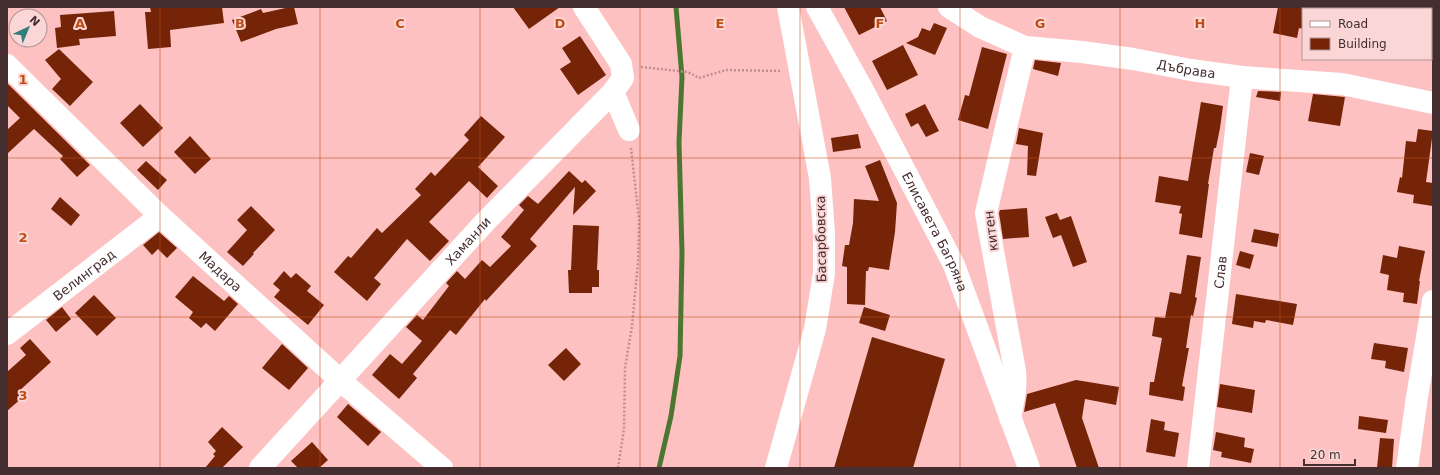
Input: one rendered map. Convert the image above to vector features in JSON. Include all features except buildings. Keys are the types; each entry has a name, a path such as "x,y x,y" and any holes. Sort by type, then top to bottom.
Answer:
{"street":[{"path":"584,7 621,64"},
{"name":"Басарбовска","path":"776,468 815,329 824,273 824,233 820,178 788,7"},
{"name":"Елисавета Багряна","path":"817,7 863,90 954,265 1029,468"},
{"name":"Дъбрава","path":"949,7 980,26 1025,47 1133,59 1191,70 1242,77 1342,84 1433,103"},
{"name":"китен","path":"1010,418 1015,394 1015,371 986,213 1025,47"},
{"name":"Хаманли","path":"260,468 485,222 613,92 623,78 621,64"},
{"name":"Мадара","path":"7,65 160,216 341,381 442,468"},
{"name":"Слав","path":"1198,468 1242,77"},
{"path":"613,92 628,130"},
{"name":"Велинград","path":"7,334 160,216"},
{"path":"1407,468 1433,301"}],"path":[{"path":"621,64 688,72 698,78 726,70 800,71"},
{"path":"618,468 624,429 625,368 632,326 638,262 639,220 628,130"}],"waterway":[{"path":"659,468 671,416 680,356 682,253 679,142 682,77 676,7"}]}
